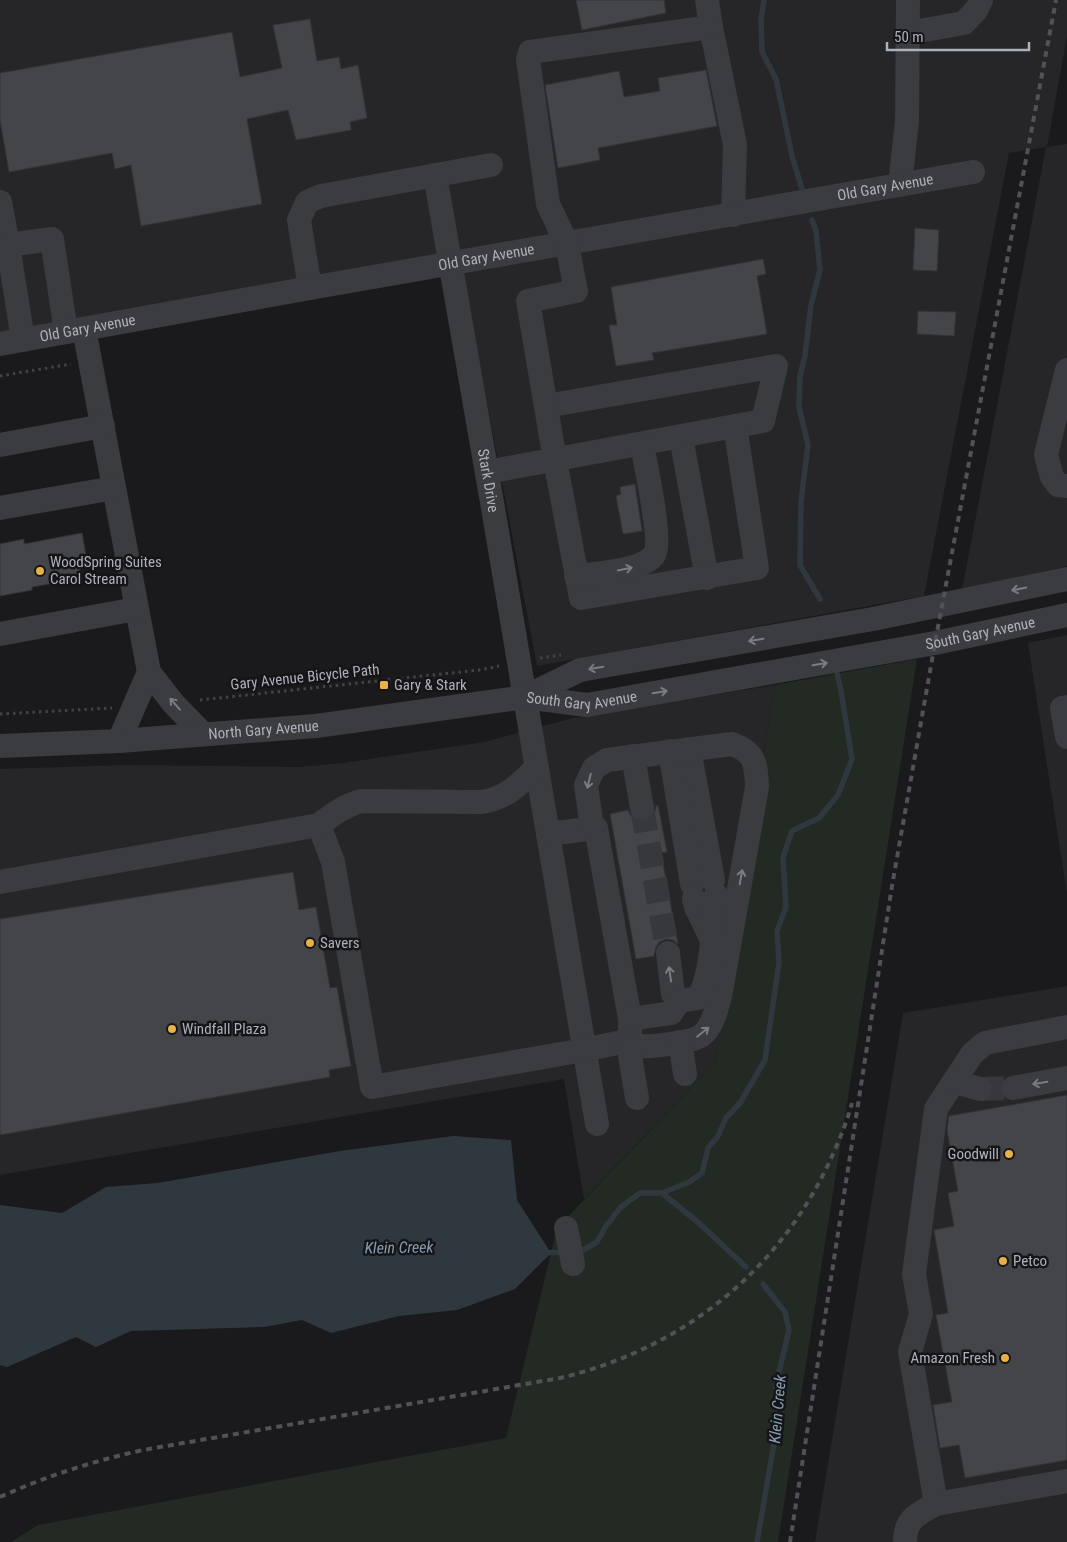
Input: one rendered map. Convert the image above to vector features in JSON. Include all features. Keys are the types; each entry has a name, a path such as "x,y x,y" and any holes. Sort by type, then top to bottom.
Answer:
{"street":[{"path":"708,0 711,26 735,145 733,215"},
{"path":"900,185 907,121 908,0"},
{"path":"908,33 964,22 977,9 981,0"},
{"path":"711,26 530,52 528,59 548,204 568,244 576,291 528,301 580,598 707,578 757,568 735,426"},
{"path":"310,288 299,220 307,202 320,196 491,165"},
{"name":"Old Gary Avenue","path":"11,342 972,172"},
{"name":"Stark Drive","path":"435,175 487,472 596,1124"},
{"path":"0,202 6,253 11,342"},
{"path":"6,253 52,239 75,331 103,426 149,672 173,703 203,734"},
{"path":"487,472 763,421 776,366 546,406"},
{"path":"1067,370 1046,455 1052,477 1058,485 1067,486"},
{"path":"0,445 103,426"},
{"path":"681,437 707,578"},
{"path":"576,576 630,569 654,555 657,545 656,526 642,444"},
{"path":"0,508 114,488"},
{"name":"South Gary Avenue","path":"525,697 580,670 854,622 1067,579"},
{"path":"0,634 136,608"},
{"name":"South Gary Avenue","path":"525,697 587,705 950,640 1067,615"},
{"path":"119,741 149,672"},
{"name":"North Gary Avenue","path":"0,746 119,741 316,726 525,697"},
{"path":"1067,707 1062,708 1067,737"},
{"path":"319,825 333,862 372,1087 625,1043 654,1046 680,1042 701,1036 709,1028 720,997 757,787 754,764 750,754 744,748 732,744 607,760 594,768 586,785 630,1019 630,1035 625,1043 637,1098"},
{"path":"630,1019 671,1013 680,1001 698,998 703,990 709,963 711,938 680,750"},
{"path":"629,756 642,808"},
{"path":"0,882 319,825 336,811 361,801 492,801 519,785 537,767"},
{"path":"548,834 594,828"},
{"path":"668,953 673,994 680,1001"},
{"path":"936,1504 910,1352 921,1314 914,1274 936,1109 972,1054 985,1043 1067,1028"},
{"path":"680,1042 685,1074"},
{"path":"1013,1088 1067,1078"},
{"path":"954,1082 980,1089"},
{"path":"566,1228 573,1264"},
{"path":"905,1542 907,1527 914,1516 936,1504 1067,1481"}],"path":[{"path":"0,376 75,363"},
{"name":"Gary Avenue Bicycle Path","path":"191,701 479,670 490,667"},
{"path":"0,714 121,708"}],"shaded area":[{"path":"0,0 1067,0 1067,36 1047,147 1067,144 1067,566 962,590 1046,147 1009,153 924,596 537,666 458,250 0,332"},
{"path":"1067,635 1067,894 1028,643"},
{"path":"917,659 778,1542 11,1542 38,1525 506,1438 557,1228 715,1063 775,685"},
{"path":"775,685 715,1063 584,1199 564,1079 0,1175 0,769 127,765 300,767 343,763 484,742 573,718"},
{"path":"1067,986 1067,1542 815,1542 903,1013"}],"water":[{"path":"453,1136 511,1140 517,1200 551,1253 515,1289 457,1310 399,1316 331,1333 302,1320 264,1327 131,1331 96,1347 76,1337 7,1367 0,1365 0,1205 62,1213 106,1187 158,1183 340,1151"}],"building":[{"path":"576,0 664,0 666,13 582,30"},
{"path":"310,19 317,61 339,57 341,69 358,65 367,118 350,122 351,130 296,140 288,110 247,119 262,204 141,226 131,165 115,169 112,153 9,172 0,120 0,73 232,32 240,77 282,68 273,25"},
{"path":"706,70 717,126 598,148 600,160 558,168 545,85 619,71 624,97 660,91 658,78"},
{"path":"915,228 939,230 937,271 913,270"},
{"path":"763,259 766,274 757,276 767,334 652,353 654,360 616,366 609,325 617,325 611,287"},
{"path":"918,311 956,312 954,336 917,334"},
{"path":"635,484 642,531 623,534 616,496 621,494 620,487"},
{"name":"WoodSpring Suites Carol Stream","path":"82,533 87,562 79,563 82,578 32,587 32,590 0,596 0,544 24,539 24,544"},
{"path":"658,805 667,852 661,853 678,944 673,940 666,939 659,942 654,956 636,959 610,814 628,810 637,821 645,821 651,818"},
{"name":"Windfall Plaza","path":"293,872 299,910 316,907 330,988 337,987 351,1066 329,1070 330,1077 0,1135 0,919"},
{"path":"1067,1095 1067,1460 965,1478 959,1445 940,1448 933,1405 952,1402 936,1315 948,1313 934,1230 954,1226 948,1193 958,1191 947,1130 949,1116"}],"waterway":[{"path":"764,0 761,19 762,52 776,79 792,156 802,189"},
{"path":"812,220 816,231 820,270 811,305 805,356 800,376 799,407 808,445 801,501 800,565 820,599"},
{"path":"662,1193 689,1182 702,1173 708,1148 718,1136 726,1118 740,1103 765,1060 779,963 777,931 786,907 783,857 792,831 819,818 838,795 852,759 836,669"},
{"name":"Klein Creek","path":"576,1251 583,1250 597,1242 606,1226 621,1207 640,1193 662,1193 700,1224 746,1267"},
{"name":"Klein Creek","path":"544,1253 565,1252"},
{"name":"Klein Creek","path":"757,1542 776,1432 776,1385 789,1330 785,1312 763,1284"}],"tunnel":[{"path":"642,808 668,953"},
{"path":"980,1089 1013,1088"}],"railway":[{"path":"790,1542 892,886 935,643 1056,0"},
{"path":"0,1497 70,1470 143,1450 560,1378 603,1365 644,1349 682,1328 718,1303 750,1274 780,1242 805,1206 827,1167 852,1103"}],"place":[{"name":"WoodSpring Suites Carol Stream","path":"40,571"},
{"name":"Gary & Stark","path":"384,685"},
{"name":"Savers","path":"310,943"},
{"name":"Windfall Plaza","path":"172,1029"},
{"name":"Goodwill","path":"1009,1154"},
{"name":"Petco","path":"1003,1261"},
{"name":"Amazon Fresh","path":"1005,1358"}]}
